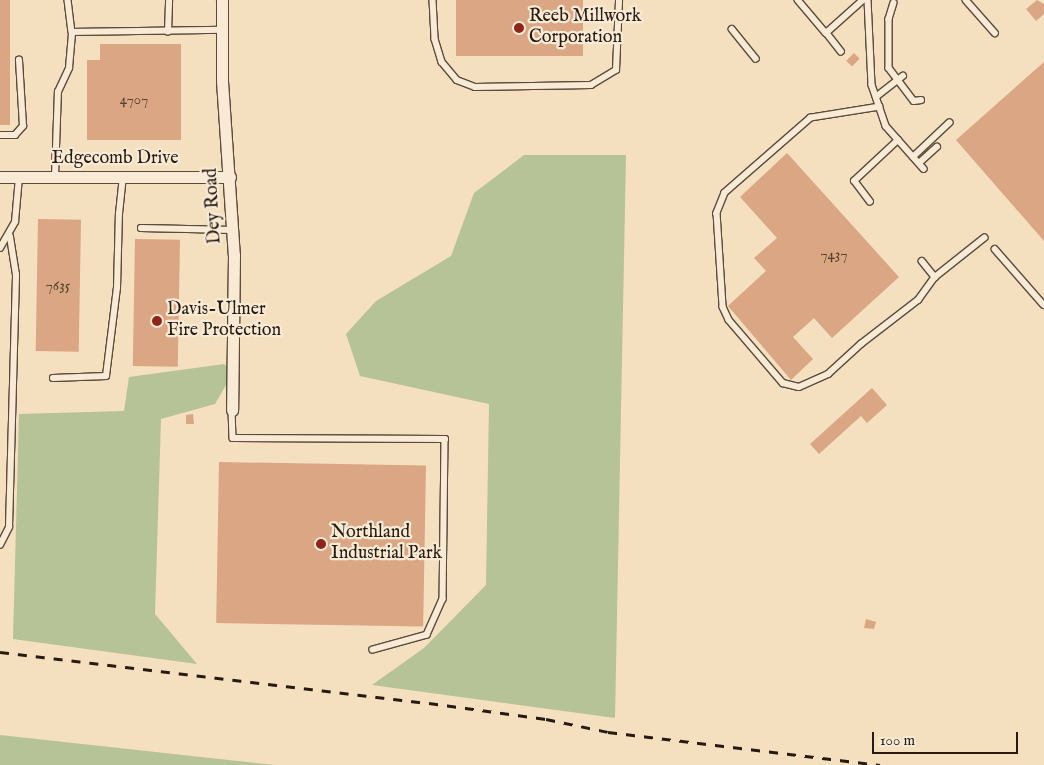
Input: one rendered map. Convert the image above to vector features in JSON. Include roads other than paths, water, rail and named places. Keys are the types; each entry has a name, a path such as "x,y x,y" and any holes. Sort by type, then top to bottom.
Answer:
{"street":[{"name":"Dey Road","path":"222,0 222,81 233,230 235,325 232,410"},
{"name":"Edgecomb Drive","path":"0,177 230,177"}],"lane":[{"path":"55,176 58,92 69,68 72,32 68,0"},
{"path":"168,32 169,0"},
{"path":"433,0 435,39 442,62 457,80 475,87 592,85 616,70 620,0"},
{"path":"798,0 841,52"},
{"path":"826,32 863,0"},
{"path":"868,0 867,32 876,97 886,126 924,169"},
{"path":"966,0 995,33"},
{"path":"894,3 889,19 888,68 896,81 914,101 921,100"},
{"path":"732,29 756,59"},
{"path":"72,32 222,30"},
{"path":"0,135 16,134 22,126 19,60"},
{"path":"876,97 903,76"},
{"path":"880,107 811,118 725,193 717,213 723,307 729,320 784,383 799,387 828,374 861,344 918,300 935,277 984,238"},
{"path":"913,157 948,123"},
{"path":"870,202 854,181 898,140"},
{"path":"919,163 937,147"},
{"path":"53,378 106,376 117,288 119,214 123,176"},
{"path":"0,248 10,236 15,222 19,177"},
{"path":"141,228 233,230"},
{"path":"0,545 9,527 16,276 10,236"},
{"path":"995,249 1044,305"},
{"path":"922,261 935,277"},
{"path":"232,410 233,438 445,439 443,600 427,635 373,650"}],"railway":[{"path":"0,652 429,703 546,719 608,732 880,765"}],"place":[{"name":"Reeb Millwork Corporation","path":"519,28"},
{"name":"Davis-Ulmer Fire Protection","path":"157,321"},
{"name":"Northland Industrial Park","path":"321,544"}]}
